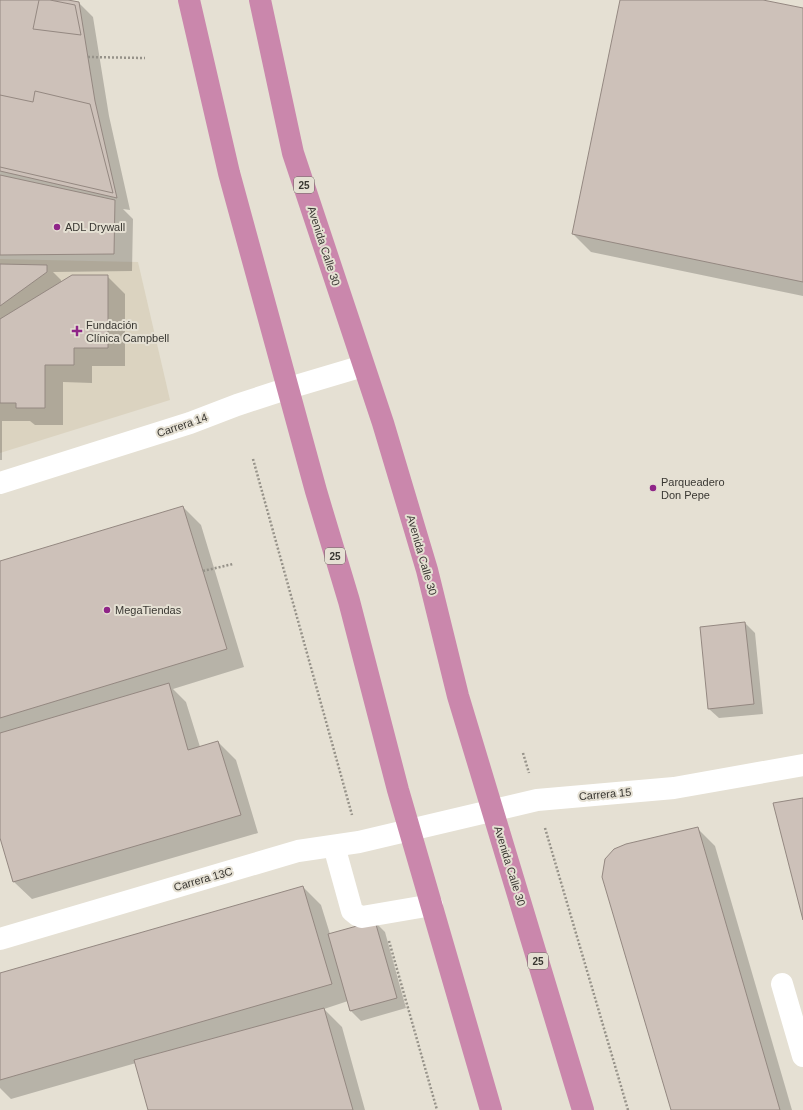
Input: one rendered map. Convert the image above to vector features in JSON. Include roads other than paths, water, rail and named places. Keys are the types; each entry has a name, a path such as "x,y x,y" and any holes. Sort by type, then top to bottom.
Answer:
{"highway":[{"name":"25","path":"189,0 230,174 316,491 349,601 409,830 491,1110"},
{"name":"Avenida Calle 30","path":"260,0 293,153 383,423 427,570 458,696 494,811 582,1110"}],"street":[{"name":"Carrera 14","path":"0,484 190,423 237,405 289,388 364,366"},
{"name":"Carrera 15","path":"409,830 537,800 674,788 803,765"},
{"name":"Carrera 13C","path":"0,939 298,851 359,842 409,830"},
{"path":"334,846 352,912 362,917 432,905"},
{"path":"782,984 803,1056"}],"place":[{"name":"ADL Drywall","path":"57,227"},
{"name":"Fundación Clínica Campbell","path":"77,331"},
{"name":"Parqueadero Don Pepe","path":"653,488"},
{"name":"MegaTiendas","path":"107,610"}]}
